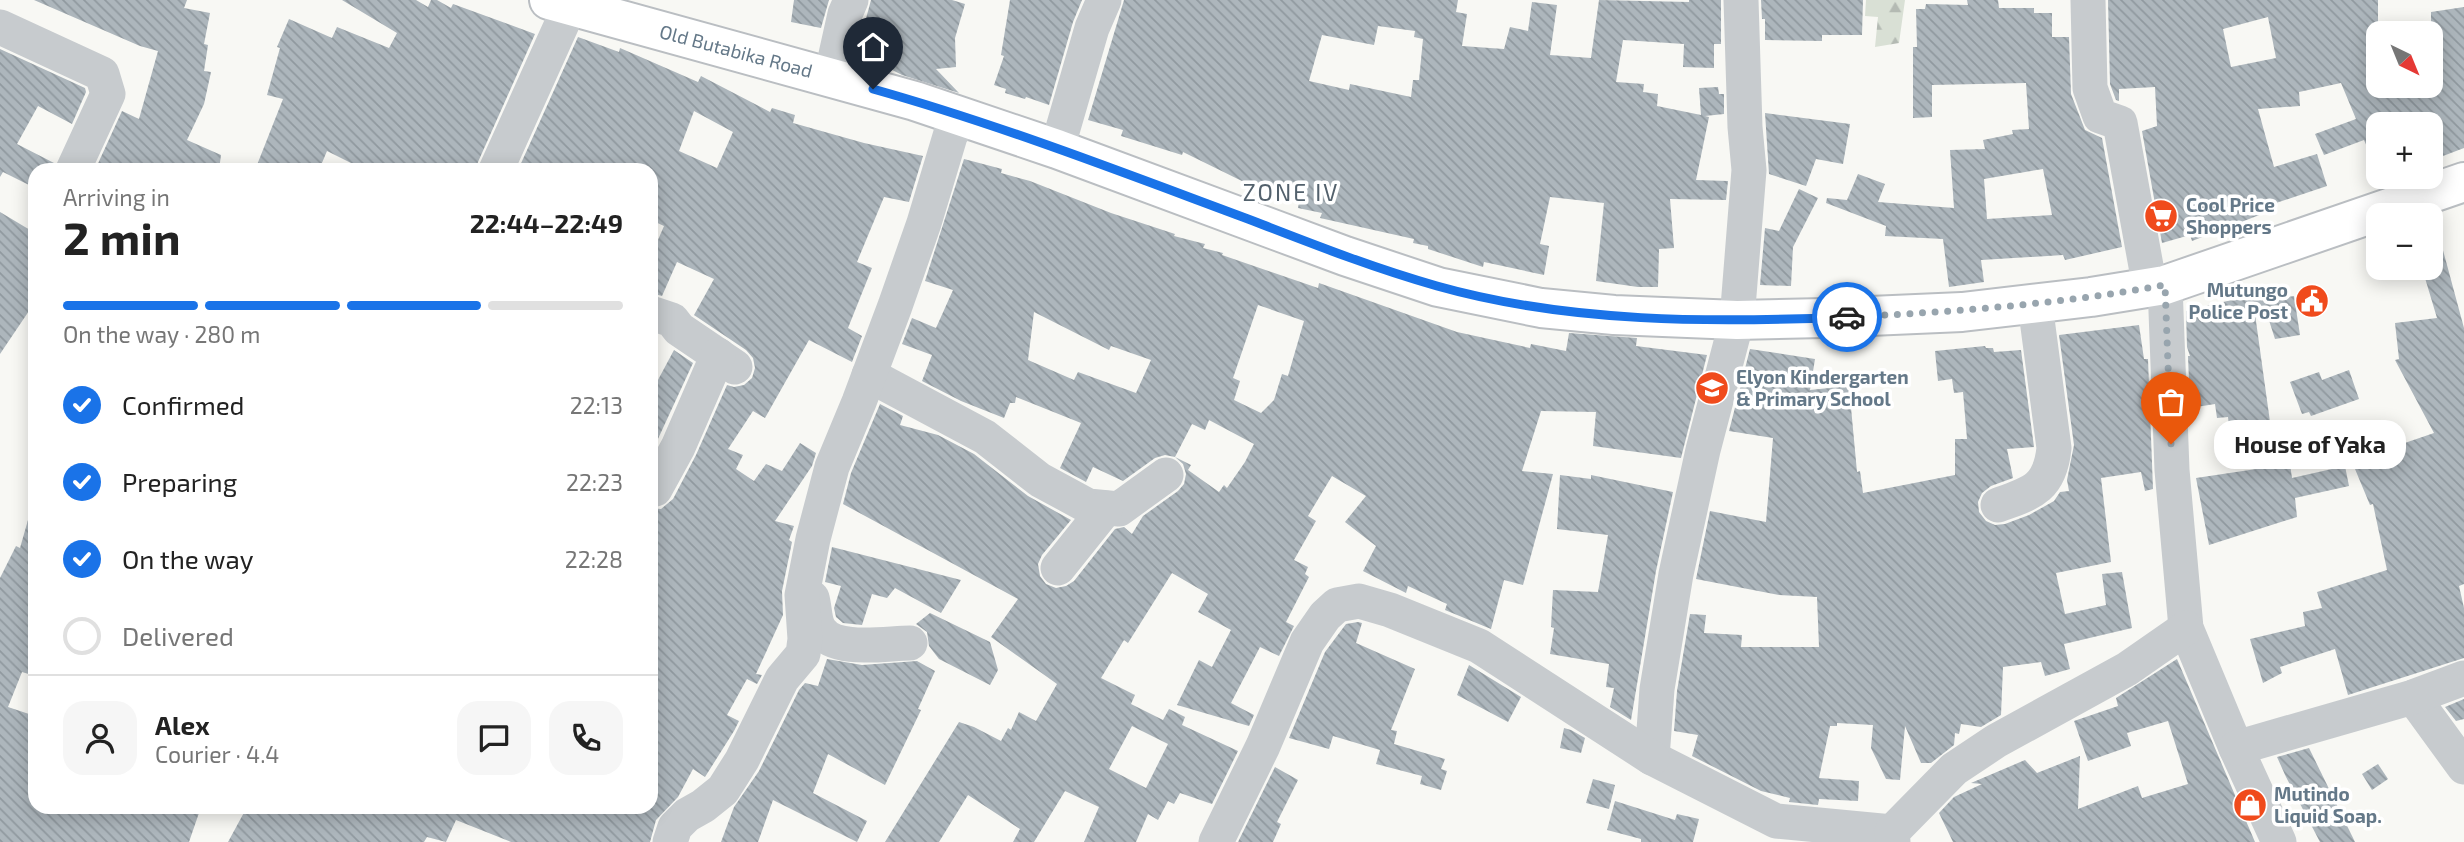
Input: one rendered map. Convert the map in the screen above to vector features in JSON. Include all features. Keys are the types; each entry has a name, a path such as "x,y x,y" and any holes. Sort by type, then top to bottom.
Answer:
{"main road":[{"name":"Old Butabika Road","path":"560,3 831,77 965,118 1438,287 1553,309 1614,315 1737,320 1962,312 2158,287 2464,181"}],"street":[{"path":"831,77 845,14 851,0"},
{"path":"1057,149 1092,28 1104,0"},
{"path":"1652,758 1657,689 1676,574 1703,450 1737,320 1749,170 1741,0"},
{"path":"2088,0 2090,88 2100,116 2120,124 2158,287 2186,628 2279,842"},
{"path":"499,163 560,3"},
{"path":"0,27 102,74 108,94 77,163"},
{"path":"670,842 675,827 687,815 723,790 743,760 782,678 803,654 805,639 802,595 813,538 832,467 869,375 924,223 951,134 965,118"},
{"path":"1997,505 2026,495 2045,482 2052,468 2054,448 2035,304"},
{"path":"658,315 672,320 679,329 726,361 658,484"},
{"path":"869,375 985,437 1040,480 1088,506 1119,509 1166,475"},
{"path":"1058,568 1106,508"},
{"path":"806,578 818,627 826,638 842,645 910,643"},
{"path":"1216,842 1263,746 1307,642 1325,616 1337,605 1359,601 1390,610 1479,646 1652,758 1773,831 1892,837 1954,769 1996,741 2127,669 2186,628"},
{"path":"2236,748 2413,697 2464,678"},
{"path":"2413,697 2464,766"}],"green space":[{"path":"1866,0 1905,0 1899,43 1875,47 1878,17 1865,16"}],"building":[{"path":"34,0 187,0 184,8 210,13 204,44 208,45 204,71 211,72 204,104 187,140 221,155 220,163 98,163 122,111 139,119 158,51 140,46"},
{"path":"342,0 416,0 428,7 431,0 437,0 451,8 453,4 535,34 478,163 351,163 327,151 322,163 258,163 283,99 267,95 280,48 277,47 289,19 332,38 337,27 389,48 397,33"},
{"path":"794,0 829,0 821,28 791,22"},
{"path":"871,0 952,0 965,4 955,38 956,67 936,69 959,93 902,75 857,52"},
{"path":"1010,0 1082,0 1049,105 1005,93 1006,89 994,85 1004,56 1001,55"},
{"path":"1124,0 1458,0 1456,12 1467,14 1462,46 1504,49 1510,27 1528,31 1532,2 1557,5 1550,55 1591,58 1599,0 1721,0 1721,44 1714,44 1714,68 1683,67 1684,44 1623,40 1616,82 1644,84 1643,92 1658,94 1657,106 1701,115 1699,88 1718,87 1719,94 1724,94 1724,114 1705,116 1709,117 1696,180 1728,181 1726,200 1670,199 1674,248 1659,249 1658,287 1596,281 1604,203 1550,197 1540,244 1549,246 1544,275 1484,262 1483,267 1413,243 1414,239 1320,218 1322,213 1298,208 1300,197 1248,184 1183,152 1182,155 1121,136 1123,130 1088,120","holes":["1378,26 1415,31 1414,37 1423,39 1419,80 1413,80 1411,97 1350,84 1349,90 1309,81 1322,35 1374,45"]},
{"path":"1761,0 1863,0 1862,35 1822,35 1822,41 1765,40"},
{"path":"1967,0 1998,0 1999,8 2034,8 2034,13 2052,13 2052,37 2069,37 2071,94 2085,130 2102,138 2122,247 2065,260 2063,255 1981,260 1984,282 1949,287 1943,239 1885,236 1886,226 1826,203 1827,198 1847,200 1858,174 1885,184 1878,202 1954,208 1950,150 1985,149 1983,140 2013,134 2012,130 2029,129 2026,83 1932,85 1932,117 1913,118 1916,9 1925,9 1926,4 1968,5","holes":["2043,169 2052,215 1987,219 1984,179"]},
{"path":"2108,0 2378,0 2378,21 2366,21 2366,98 2443,98 2443,21 2431,21 2431,12 2464,7 2464,148 2443,156 2443,112 2366,112 2366,145 2364,140 2324,155 2315,134 2356,119 2341,83 2299,92 2300,106 2258,109 2274,167 2317,154 2327,186 2273,204 2275,209 2192,241 2190,235 2162,243 2142,131 2157,126 2155,87 2119,89 2119,101 2116,100 2110,84","holes":["2268,17 2276,58 2231,67 2223,29"]},
{"path":"578,37 619,52 620,48 698,82 701,76 770,112 772,108 795,115 793,123 923,156 909,202 884,197 857,262 872,268 848,328 862,336 852,362 809,340 765,418 753,411 728,449 743,455 736,469 754,481 766,464 782,471 800,443 816,453 812,466 775,521 794,526 789,540 792,542 782,591 783,615 756,674 762,675 757,684 747,679 727,715 739,721 705,777 693,769 678,797 656,820 650,842 511,842 456,820 446,842 427,837 424,842 228,842 243,814 658,814 658,509 673,499 727,385 744,385 752,378 755,368 753,358 746,350 694,315 714,279 677,262 662,296 658,295 658,240 664,226 658,223 658,163 521,163","holes":["694,111 733,132 717,168 679,151"]},
{"path":"0,49 85,88 86,92 72,124 38,106 17,144 54,163 28,163 28,184 3,172 0,177"},
{"path":"1765,113 1850,124 1843,164 1816,159 1806,186 1769,174"},
{"path":"964,159 1002,169 1001,173 1030,181 1111,213 1175,234 1174,236 1205,244 1203,248 1223,253 1222,255 1318,288 1319,283 1457,332 1530,348 1531,344 1566,351 1569,333 1637,338 1636,346 1707,355 1681,458 1593,446 1596,412 1541,411 1522,471 1553,474 1523,585 1504,580 1491,629 1445,610 1447,604 1408,586 1406,593 1363,571 1376,546 1345,522 1366,496 1332,476 1308,516 1316,521 1294,560 1308,567 1305,574 1309,577 1286,622 1294,626 1279,656 1260,647 1231,703 1254,715 1249,726 1177,705 1199,660 1212,667 1231,630 1198,612 1208,594 1172,573 1128,643 1124,640 1101,678 1135,695 1131,704 1163,720 1169,709 1185,717 1182,725 1238,751 1212,804 1180,793 1174,804 1168,801 1158,820 1148,814 1136,842 1084,842 1099,807 1065,791 1034,842 1013,842 1020,829 968,795 939,842 885,842 959,722 1001,741 1008,728 1011,730 1019,712 1036,721 1057,684 991,637 1018,599 843,504 851,473 880,404 903,416 900,425 938,435 974,454 1028,496 1071,520 1042,555 1038,564 1040,576 1046,584 1056,588 1074,581 1115,529 1124,527 1132,534 1143,516 1178,491 1184,484 1186,474 1183,464 1175,457 1165,455 1155,458 1123,481 1093,467 1086,482 1060,468 1081,423 1016,397 1015,403 1010,403 1004,418 961,401 922,381 932,355 902,344 912,318 936,328 953,290 925,281","holes":["1258,305 1304,321 1288,376 1282,374 1274,400 1261,413 1234,400 1240,381 1233,378","1034,312 1109,350 1111,346 1151,360 1136,393 1078,372 1074,380 1028,360","1209,420 1254,444 1227,488 1224,485 1219,492 1188,470 1191,465 1175,457 1192,424 1205,430","1132,726 1168,744 1146,788 1109,769"]},
{"path":"1799,189 1818,198 1793,247 1791,286 1760,285 1765,228 1779,231"},
{"path":"0,212 28,229 28,312 0,354"},
{"path":"2443,250 2464,328 2464,584 2459,586 2464,608 2464,658 2348,695 2335,649 2280,667 2282,673 2263,683 2250,639 2305,626 2303,612 2322,608 2317,592 2387,570 2373,504 2370,505 2355,469 2398,452 2396,446 2434,433 2395,360 2399,359 2395,323 2437,318 2426,280 2443,280"},
{"path":"2266,287 2267,300 2294,296 2300,335 2275,339 2266,311 2255,314 2271,429 2230,435 2228,417 2217,418 2215,404 2190,408 2190,356 2187,347 2186,311 2248,296 2247,289"},
{"path":"2139,325 2144,359 2148,359 2153,489 2145,491 2141,472 2101,478 2111,562 2056,573 2065,614 2106,605 2102,574 2122,572 2132,628 2064,644 2070,669 2045,676 2041,662 2003,667 2001,715 1981,727 1961,724 1959,734 1955,733 1954,745 1931,763 1921,763 1905,726 1900,780 1886,779 1871,748 1873,725 1837,723 1837,726 1830,726 1819,778 1859,781 1858,801 1819,799 1818,805 1789,802 1790,798 1761,791 1692,756 1698,735 1674,731 1677,691 1690,614 1706,615 1704,633 1742,635 1741,647 1819,647 1817,597 1779,595 1696,579 1710,511 1766,522 1773,438 1729,431 1750,349 1815,359 1810,390 1849,386 1857,472 1860,471 1863,493 1955,475 1955,439 1967,439 1963,392 1954,393 1952,379 1938,381 1935,351 1985,346 1993,348 1994,352 2021,350 2034,447 2007,449 2013,478 1991,486 1982,493 1978,502 1979,512 1986,521 1995,525 2029,515 2054,501 2060,492 2069,491 2067,480 2074,445 2059,335"},
{"path":"674,350 693,363 658,439 658,380"},
{"path":"2349,370 2359,399 2311,416 2309,412 2302,414 2290,382 2319,372 2322,380"},
{"path":"2290,464 2292,478 2345,466 2349,486 2295,498 2297,517 2209,545 2196,478"},
{"path":"1560,475 1591,479 1591,475 1673,492 1656,571 1631,720 1610,707 1614,688 1606,687 1609,664 1550,654 1554,628 1551,627 1553,590 1598,592 1608,535 1557,529"},
{"path":"28,520 28,674 22,672 8,707 28,714 28,814 199,814 189,842 0,842 0,578 16,546 20,548"},
{"path":"832,547 961,580 941,613 895,588 887,598 872,594 862,625 843,623 836,617 834,608 841,586 825,582"},
{"path":"930,613 990,642 998,670 990,685 939,659 929,646 927,632 916,624"},
{"path":"1362,623 1356,643 1415,669 1391,730 1397,731 1394,744 1445,759 1441,769 1447,771 1441,790 1420,784 1422,776 1376,764 1380,750 1333,736 1329,749 1289,738 1325,652 1346,624"},
{"path":"827,659 862,665 917,661 935,671 918,709 921,710 885,785 828,754 813,793 867,821 857,842 773,800 758,842 721,842 734,807 759,771 799,690 805,683 818,686"},
{"path":"2177,659 2255,842 1953,842 1939,813 1954,797 1982,784 1971,783 2025,760 2037,773 2080,756 2078,809 2138,786 2142,798 2188,784 2168,721 2127,733 2131,746 2088,761 2074,721 2118,706 2116,698"},
{"path":"1469,665 1521,697 1508,722 1457,695"},
{"path":"2464,699 2464,719 2456,721 2445,707"},
{"path":"1564,728 1585,738 1581,753 1560,748"},
{"path":"2309,748 2355,842 2320,842 2286,777 2277,757"},
{"path":"2378,764 2388,779 2372,790 2362,774"},
{"path":"1275,767 1298,780 1277,822 1281,824 1273,842 1238,842"},
{"path":"1593,779 1615,785 1609,809 1586,803"},
{"path":"1615,801 1675,820 1677,814 1699,819 1693,842 1641,842 1641,839 1607,830"}],"way so far":[{"path":"1847,317 1962,312 2091,297 2165,285 2171,444"}],"place":[{"name":"Cool Price Shoppers","path":"2161,216"},
{"name":"Mutungo Police Post","path":"2312,301"},
{"name":"Elyon Kindergarten & Primary School","path":"1712,388"},
{"name":"House of Yaka","path":"2171,444"},
{"name":"Mutindo Liquid Soap.","path":"2250,805"}],"district":[{"name":"ZONE IV","path":"1291,193"}],"route":[{"path":"873,89 1057,149 1345,256 1438,287 1541,307 1614,315 1737,320 1847,317"}]}
